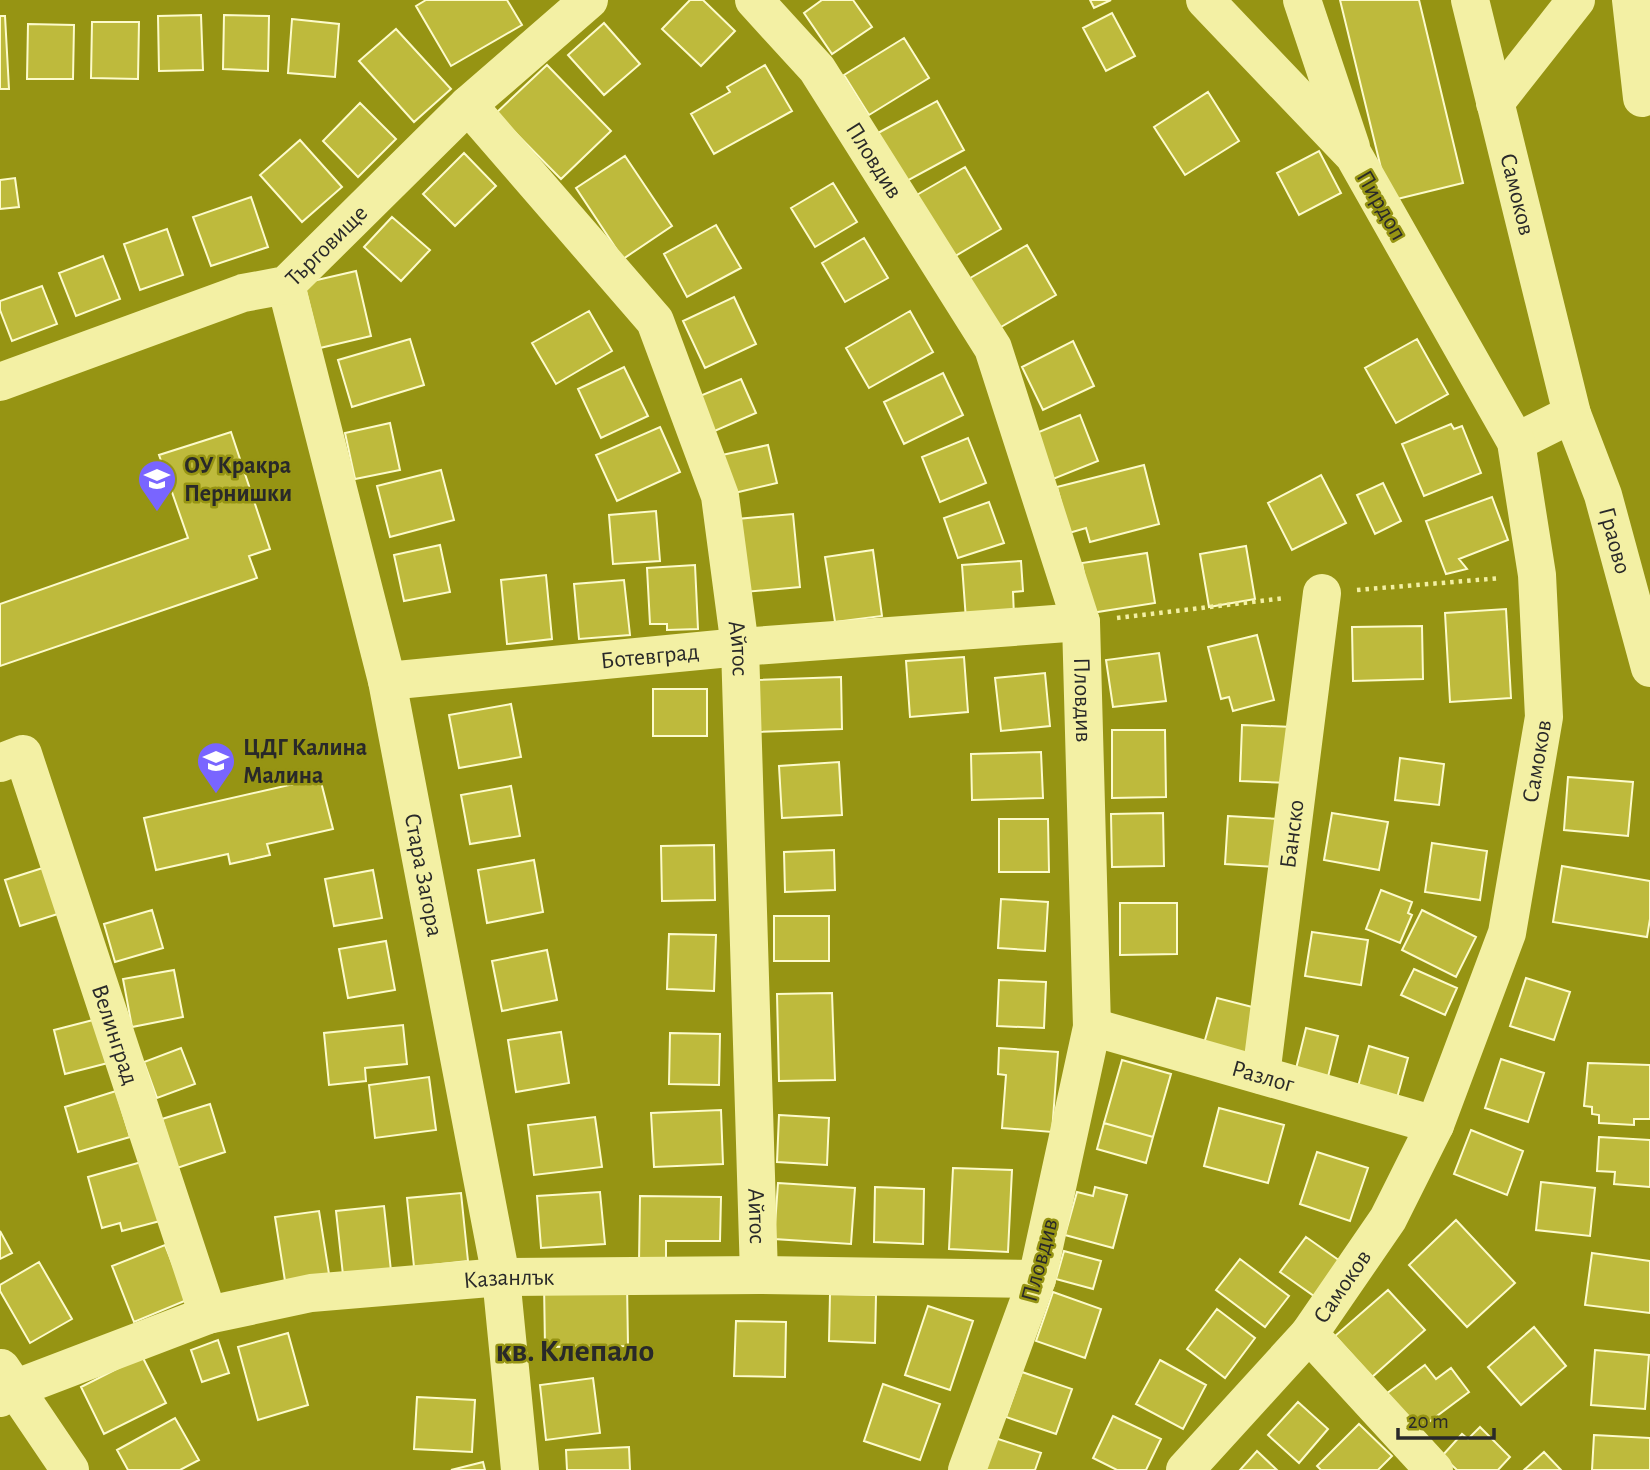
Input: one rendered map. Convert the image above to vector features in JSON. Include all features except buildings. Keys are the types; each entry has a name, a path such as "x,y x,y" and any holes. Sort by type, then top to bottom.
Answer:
{"street":[{"name":"Търговище","path":"0,382 243,293 286,285 468,106 589,0"},
{"name":"Пловдив","path":"754,0 817,69 993,348 1081,622 1092,1027 1037,1279 967,1470"},
{"name":"Пирдоп","path":"1205,0 1354,156 1516,442"},
{"path":"1302,0 1354,156"},
{"name":"Самоков","path":"1470,0 1572,414"},
{"path":"1495,103 1576,0"},
{"path":"1631,0 1642,98"},
{"name":"Айтос","path":"468,106 655,320 720,496 740,647 759,1275"},
{"name":"Стара Загора","path":"286,285 387,681 501,1278 520,1470"},
{"path":"1516,442 1572,414"},
{"name":"Граово","path":"1572,414 1603,495 1650,668"},
{"name":"Самоков","path":"1185,1470 1309,1334 1388,1219 1435,1125 1507,933 1544,717 1537,575 1516,442"},
{"name":"Банско","path":"1261,1075 1322,593"},
{"name":"Ботевград","path":"387,681 740,647 1081,622"},
{"name":"Велинград","path":"12,758 208,1315"},
{"name":"Разлог","path":"1092,1027 1435,1125"},
{"name":"Казанлък","path":"5,1385 208,1315 311,1293 501,1278 759,1275 1037,1279"},
{"path":"1309,1334 1434,1470"},
{"path":"5,1385 70,1470"}],"place":[{"name":"ОУ Кракра Пернишки","path":"157,513"},
{"name":"ЦДГ Калина Малина","path":"216,795"}],"district":[{"name":"кв. Клепало","path":"575,1350"}]}
